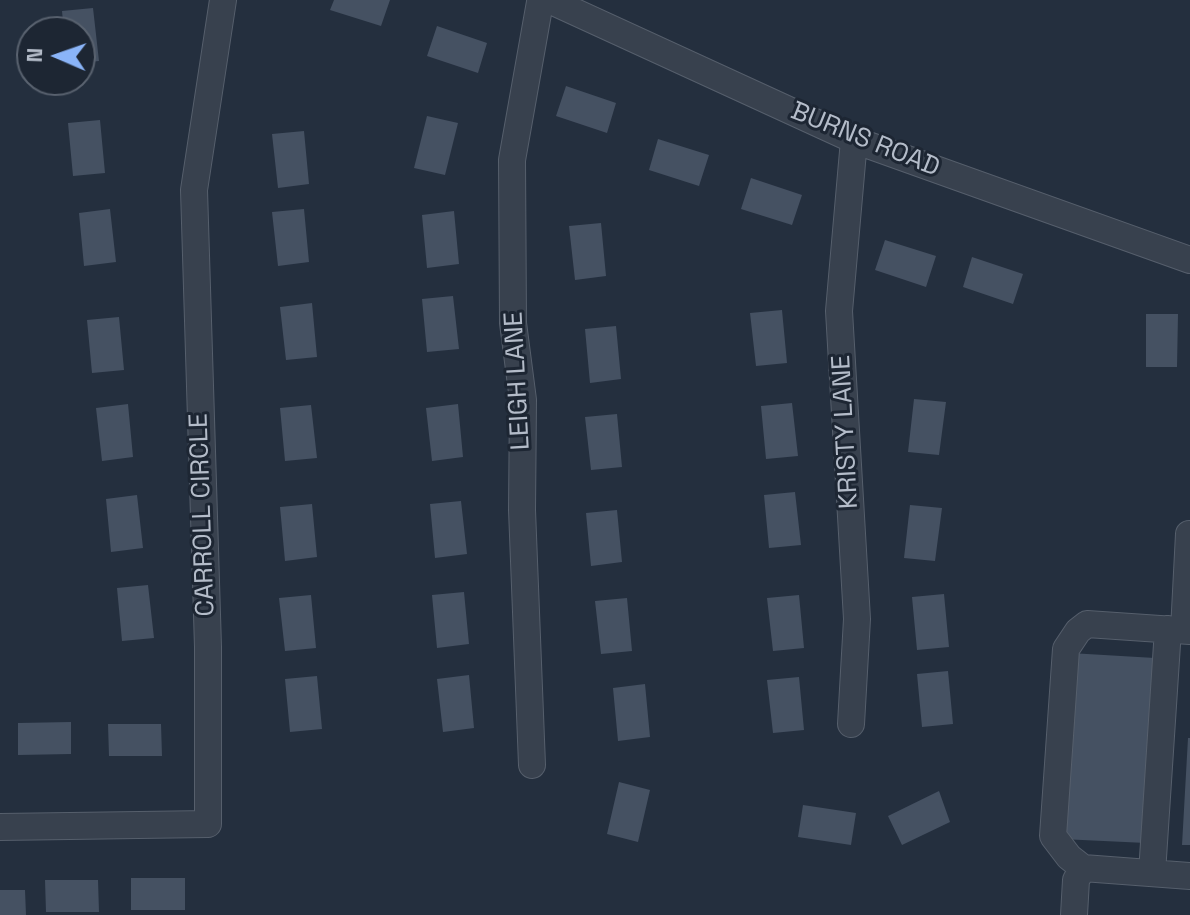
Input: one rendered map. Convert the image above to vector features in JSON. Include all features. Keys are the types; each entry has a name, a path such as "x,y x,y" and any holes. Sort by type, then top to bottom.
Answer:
{"street":[{"name":"CARROLL CIRCLE","path":"0,827 208,824 208,647 194,190 223,0"},
{"name":"LEIGH LANE","path":"532,765 522,510 523,400 513,323 512,160 542,0"},
{"name":"BURNS ROAD","path":"549,0 854,140 1190,260"},
{"name":"KRISTY LANE","path":"851,724 857,619 839,311 854,140"},
{"path":"1152,873 1181,630 1189,534"},
{"path":"1181,630 1087,624 1066,649 1053,836 1069,857 1083,868 1190,876"},
{"path":"1074,915 1076,880 1083,868"}],"building":[{"path":"334,0 390,0 381,26 330,10"},
{"path":"93,8 94,16 62,16 62,11"},
{"path":"437,26 487,43 478,73 427,56"},
{"path":"96,34 99,61 96,61"},
{"path":"566,86 616,103 607,133 556,116"},
{"path":"427,116 458,123 445,175 414,168"},
{"path":"100,120 105,173 73,176 68,123"},
{"path":"304,131 309,184 278,188 272,134"},
{"path":"658,139 709,155 699,186 649,170"},
{"path":"751,178 802,195 792,225 741,209"},
{"path":"110,209 116,262 84,266 79,213"},
{"path":"304,209 309,262 278,266 272,212"},
{"path":"454,211 459,264 427,268 422,215"},
{"path":"601,223 606,276 575,280 569,226"},
{"path":"885,240 936,256 926,287 875,270"},
{"path":"972,257 1023,274 1013,304 963,287"},
{"path":"453,296 459,349 427,352 422,299"},
{"path":"312,303 317,357 286,360 280,307"},
{"path":"782,310 787,363 756,366 750,313"},
{"path":"1146,314 1178,314 1177,367 1146,367"},
{"path":"119,317 124,370 92,373 87,320"},
{"path":"616,326 621,379 590,383 585,329"},
{"path":"914,399 946,402 939,455 908,452"},
{"path":"792,403 798,456 766,459 761,406"},
{"path":"128,404 133,457 102,461 96,408"},
{"path":"458,404 463,457 432,461 426,408"},
{"path":"311,405 317,458 285,461 280,408"},
{"path":"617,414 622,467 591,470 585,417"},
{"path":"795,492 801,545 769,548 764,495"},
{"path":"137,495 143,548 111,552 106,499"},
{"path":"461,501 467,554 435,558 430,504"},
{"path":"312,504 317,557 285,561 280,507"},
{"path":"910,505 942,508 935,561 904,558"},
{"path":"617,510 622,562 591,566 586,513"},
{"path":"148,585 154,638 122,641 117,588"},
{"path":"464,592 469,644 437,648 432,595"},
{"path":"944,594 949,647 917,650 912,597"},
{"path":"311,595 316,648 285,651 279,598"},
{"path":"799,595 804,648 773,651 767,598"},
{"path":"627,598 632,651 601,654 595,601"},
{"path":"1070,653 1155,658 1146,843 1061,839"},
{"path":"948,671 953,724 922,727 917,674"},
{"path":"469,675 474,728 443,732 437,679"},
{"path":"317,676 322,729 290,732 285,679"},
{"path":"799,677 804,730 773,733 767,680"},
{"path":"645,684 650,737 618,741 613,688"},
{"path":"71,722 71,754 18,755 18,723"},
{"path":"108,724 161,724 162,756 109,756"},
{"path":"1188,738 1190,845 1182,845"},
{"path":"619,782 650,790 638,842 607,834"},
{"path":"939,791 950,822 902,845 888,816"},
{"path":"803,805 856,813 851,845 798,837"},
{"path":"131,878 185,878 185,910 131,910"},
{"path":"45,880 98,880 99,912 46,912"},
{"path":"0,890 25,890 26,915 0,915"}]}
